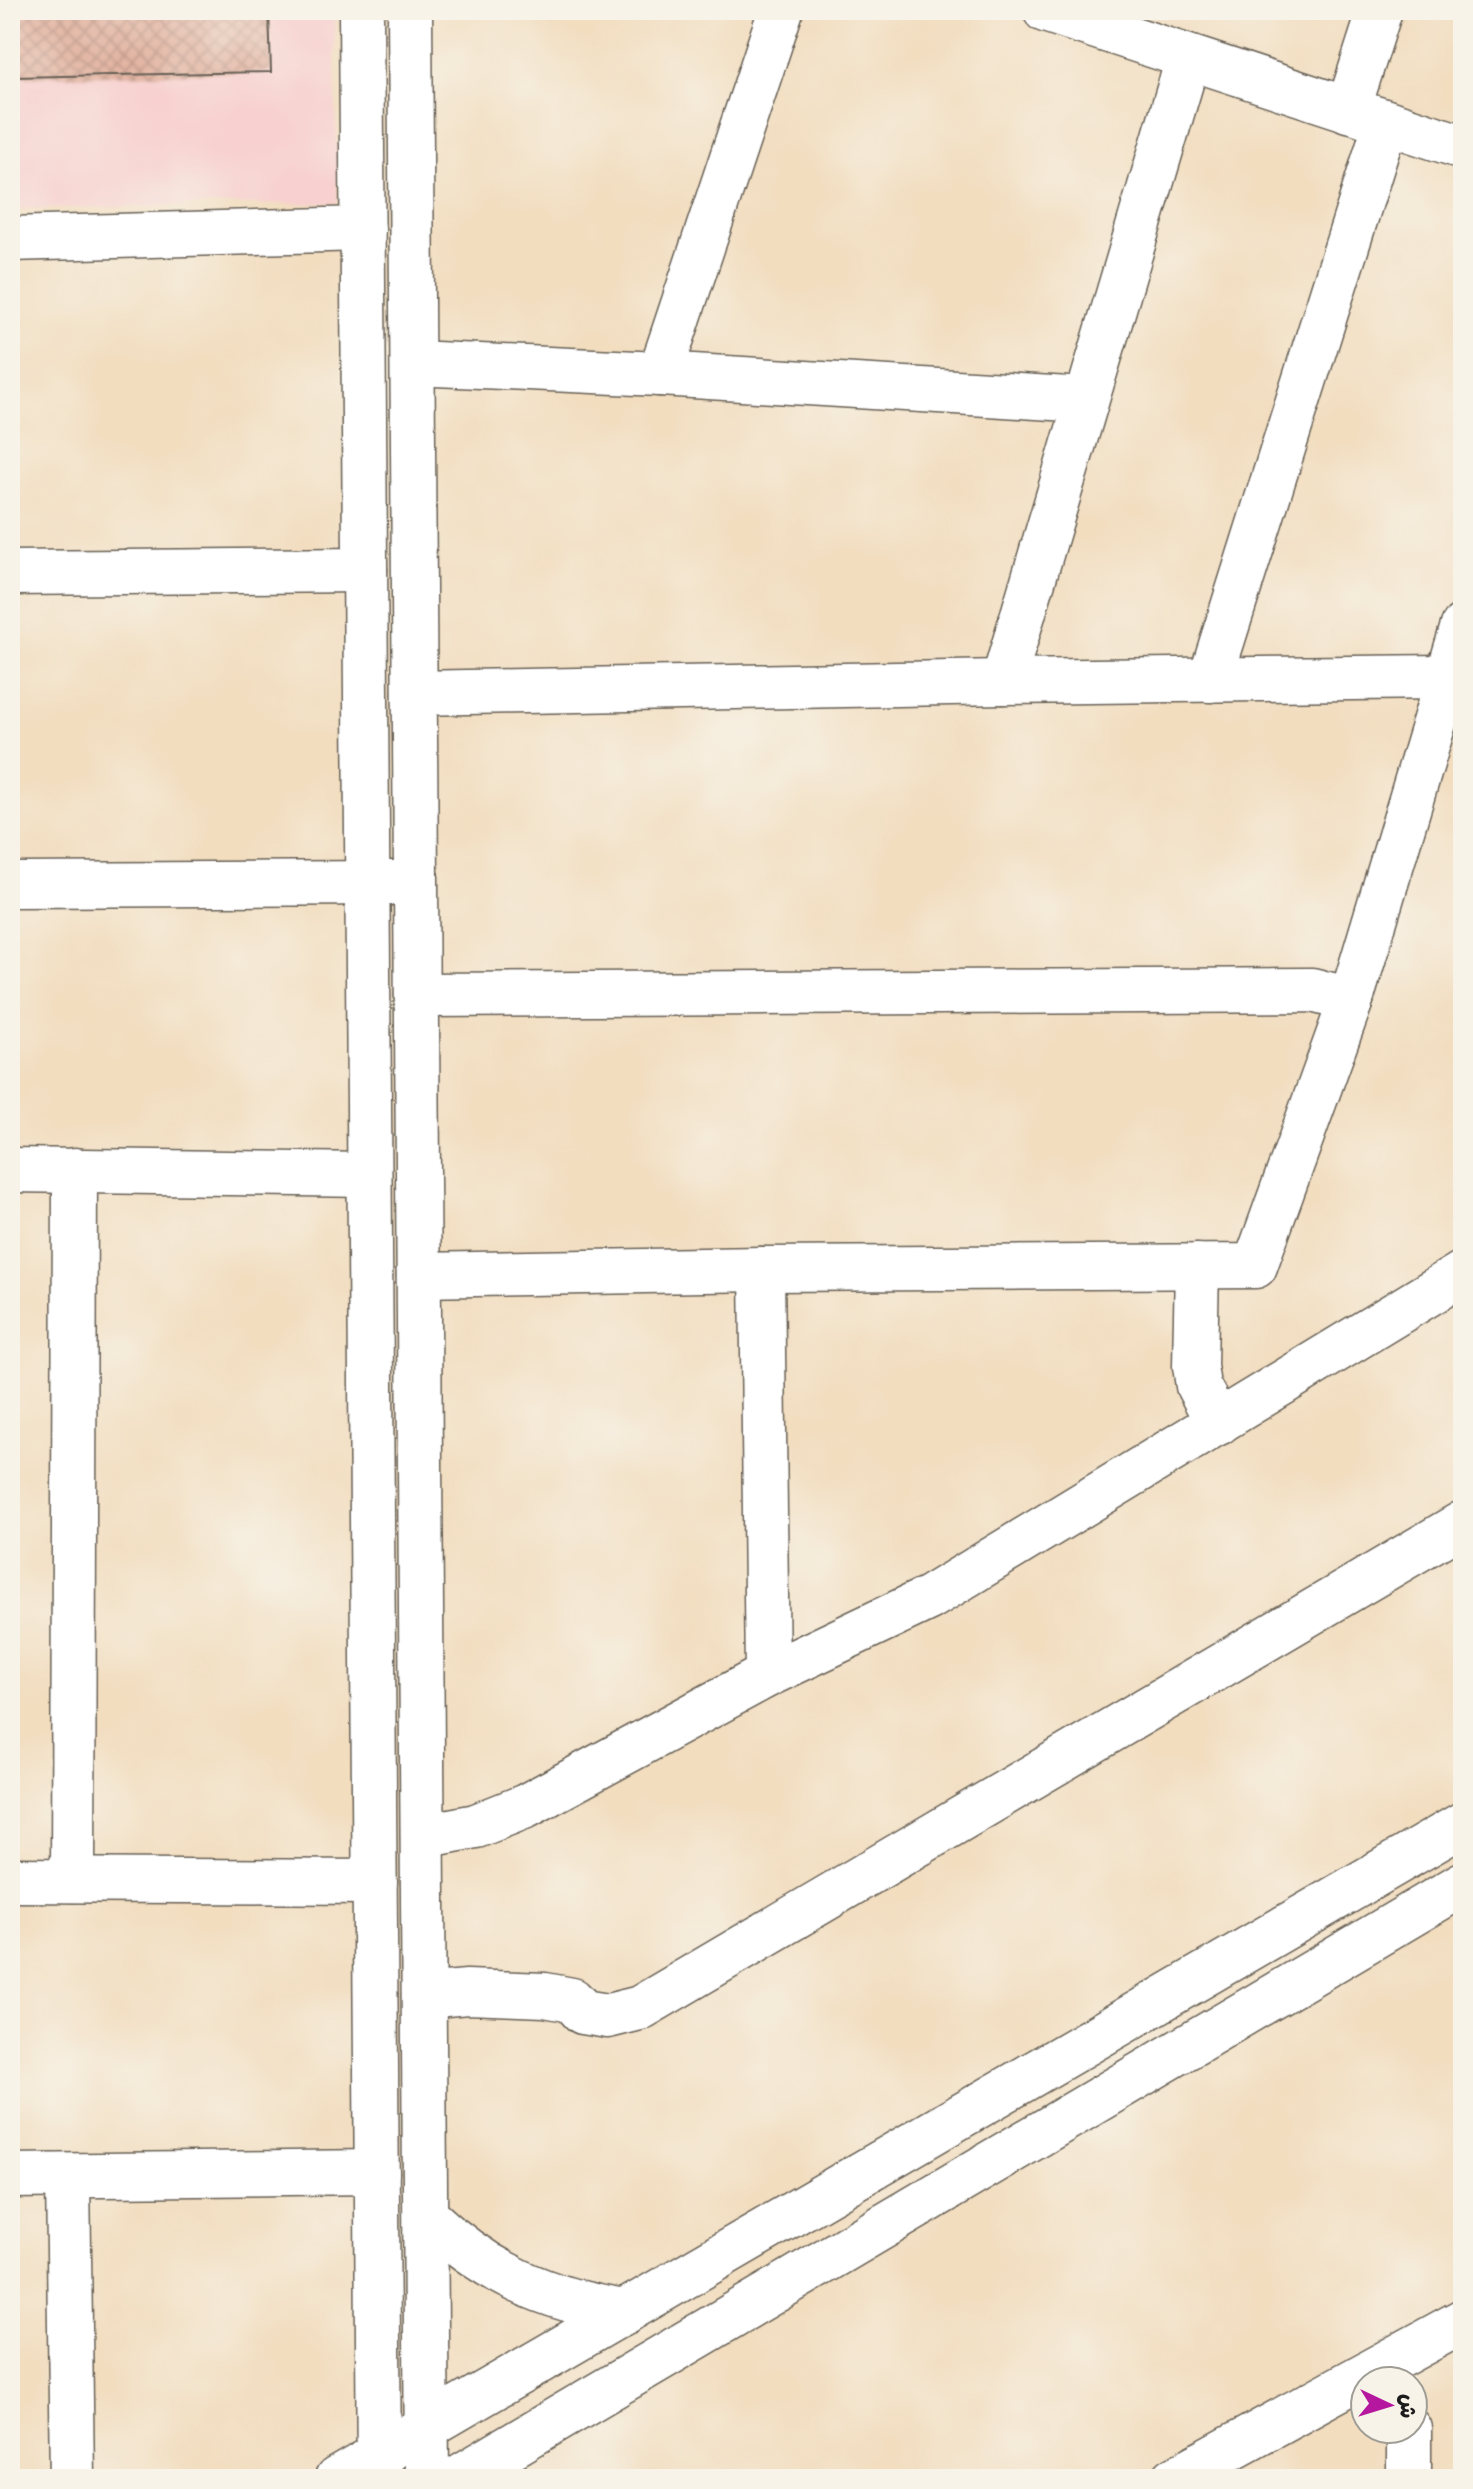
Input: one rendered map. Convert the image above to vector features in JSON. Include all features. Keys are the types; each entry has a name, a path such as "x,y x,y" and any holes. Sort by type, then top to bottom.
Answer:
{"street":[{"path":"361,10 379,2466"},
{"path":"410,10 427,2479"},
{"path":"660,374 781,10"},
{"path":"1045,10 1113,20 1188,59 1463,147"},
{"path":"1210,680 1367,116 1380,10"},
{"path":"1003,682 1188,59"},
{"path":"10,239 363,229"},
{"path":"413,363 660,374 1086,400"},
{"path":"10,573 365,570"},
{"path":"419,1275 1255,1266 1351,1000 1463,626"},
{"path":"415,693 1446,677"},
{"path":"10,885 416,883"},
{"path":"417,995 1312,990 1351,1000"},
{"path":"10,1170 369,1175"},
{"path":"73,1880 75,1170"},
{"path":"1197,1266 1195,1366 1198,1386 1218,1423"},
{"path":"762,1269 767,1675"},
{"path":"423,1836 476,1826 526,1806 767,1675 929,1598 1463,1273"},
{"path":"424,1996 467,1992 545,1995 572,2000 583,2012 608,2016 640,2008 1463,1523"},
{"path":"337,2479 379,2466 427,2429 1463,1824"},
{"path":"10,1880 375,1882"},
{"path":"456,2479 1463,1884"},
{"path":"10,2176 377,2172"},
{"path":"68,2176 72,2479"},
{"path":"427,2217 454,2242 517,2282 576,2303 625,2312"},
{"path":"1410,2365 1463,2321"},
{"path":"1174,2479 1349,2395"},
{"path":"1409,2445 1409,2479"}],"shaded area":[{"path":"10,10 334,10 338,203 10,209"}],"building":[{"path":"11,10 269,10 271,72 13,77"}]}
